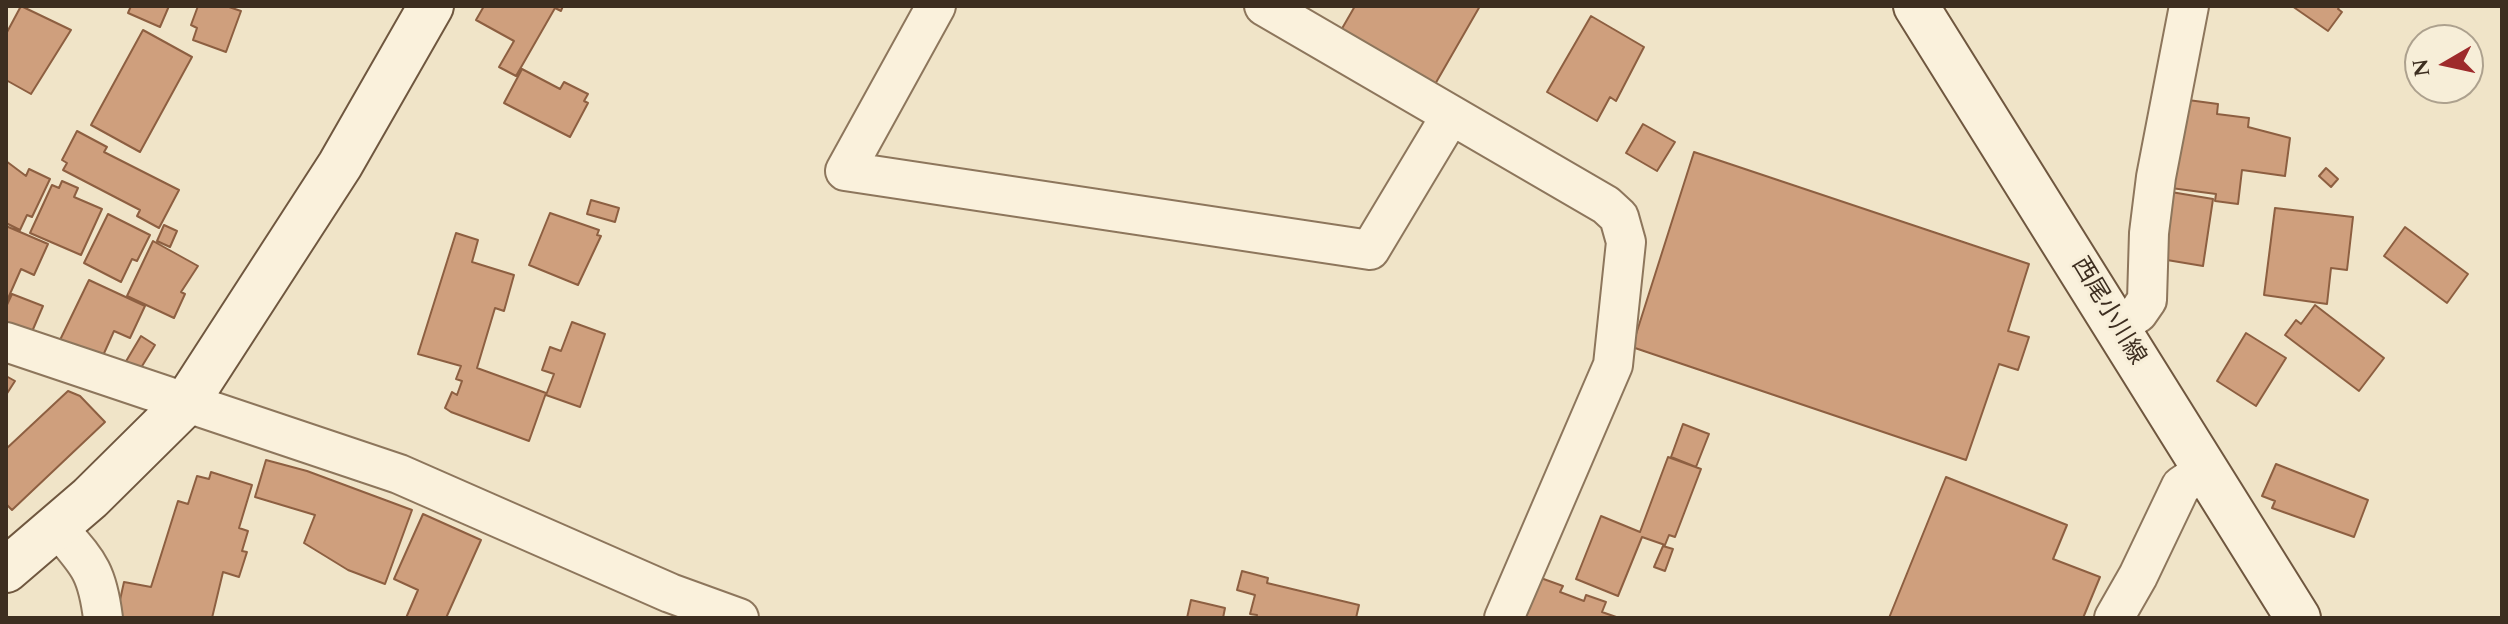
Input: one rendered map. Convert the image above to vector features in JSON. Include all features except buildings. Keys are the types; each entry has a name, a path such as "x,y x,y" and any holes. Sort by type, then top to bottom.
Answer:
{"main road":[{"path":"6,570 57,527 186,403 340,165 431,6"},
{"name":"西尾小川線","path":"1916,6 2117,327 2203,471 2298,618"}],"street":[{"path":"936,6 845,171 1370,250 1451,115"},
{"path":"1264,6 1311,18 1451,115 1606,205 1619,217 1626,242 1613,365 1504,618"},
{"path":"2117,327 2138,313 2147,300 2149,233 2156,177 2189,6"},
{"path":"6,342 399,474 670,593 739,618"},
{"path":"2114,618 2181,486 2203,471"},
{"path":"57,527 92,567 99,588 103,618"}]}
